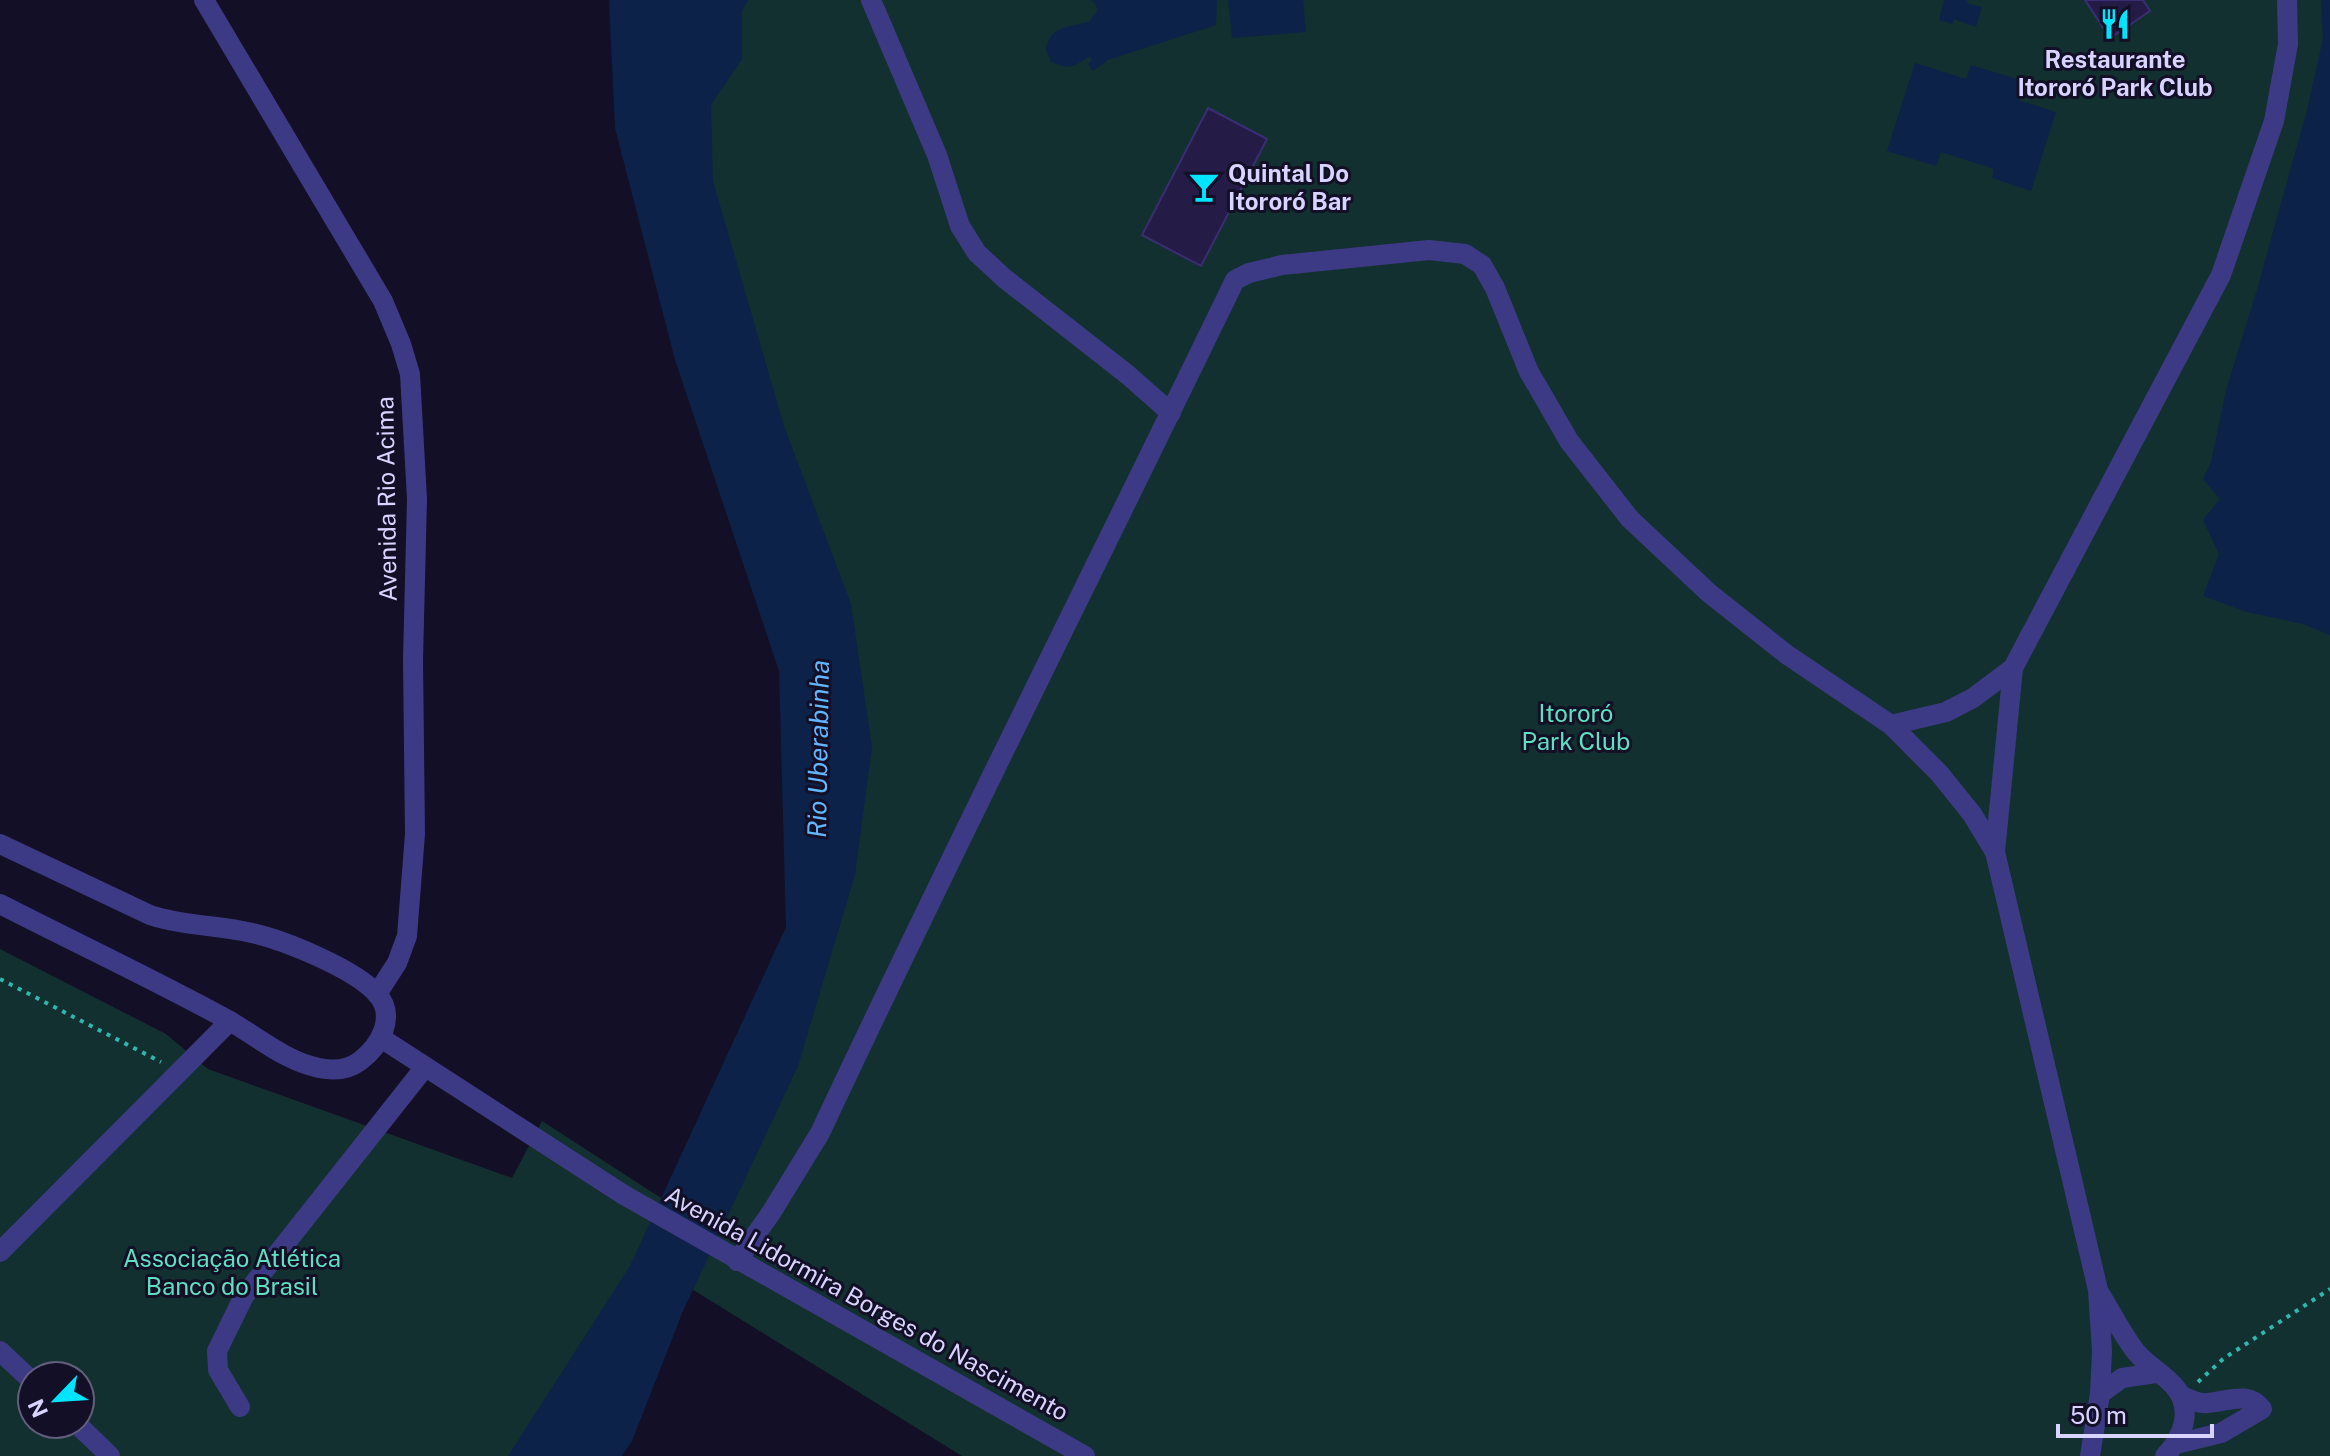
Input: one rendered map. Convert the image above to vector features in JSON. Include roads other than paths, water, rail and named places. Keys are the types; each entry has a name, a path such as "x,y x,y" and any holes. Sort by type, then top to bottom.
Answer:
{"street":[{"name":"Avenida Rio Acima","path":"204,0 383,301 410,374 417,499 413,660 415,834 407,936 397,963 377,994"},
{"path":"871,0 937,155 960,226 977,253 1171,413"},
{"path":"1995,852 2013,668 2221,275 2274,121 2288,44 2287,0"},
{"path":"737,1261 771,1213 820,1133 1235,280 1282,265 1314,261 1429,250 1465,254 1482,265 1495,288 1529,372 1569,441 1630,519 1709,593 1786,654 1891,725 1939,773 1972,814 1995,852 2098,1290 2102,1351 2100,1394 2090,1456"},
{"path":"1891,725 1946,712 1973,698 2013,668"},
{"path":"0,844 150,915 172,922 252,933 301,949 349,973 377,994 385,1008 387,1021 381,1038 359,1062 340,1070 318,1068 283,1055 230,1021 0,904"},
{"path":"0,1252 230,1021"},
{"name":"Avenida Lidormira Borges do Nascimento","path":"381,1038 624,1195 1085,1456"},
{"path":"240,1407 218,1370 217,1351 244,1296 425,1067"},
{"path":"2098,1290 2136,1351 2182,1396 2186,1409 2184,1427 2171,1450"},
{"path":"0,1351 16,1366"},
{"path":"2100,1394 2122,1378 2156,1373"},
{"path":"2171,1450 2221,1433 2262,1409 2246,1398 2203,1404 2182,1396"},
{"path":"94,1440 110,1456"}],"water":[{"name":"Rio Uberabinha","path":"609,0 748,0 742,11 742,59 711,105 713,181 784,426 851,604 872,747 855,875 798,1066 683,1311 632,1441 622,1456 508,1456 630,1266 786,927 779,671 675,360 615,128"},
{"path":"1091,0 1217,0 1216,25 1108,60 1093,71 1088,64 1092,60 1090,56 1072,66 1051,62 1046,50 1051,36 1061,29 1089,22 1097,11"},
{"path":"1228,0 1303,0 1306,32 1232,38"},
{"path":"1944,0 1966,0 1969,4 1982,7 1976,27 1954,19 1952,24 1939,20"},
{"path":"2321,0 2330,0 2330,635 2303,624 2247,612 2203,596 2219,554 2203,520 2220,499 2203,479 2211,462 2226,390 2307,110 2323,39"},
{"path":"1915,63 1966,79 1971,65 2023,81 2018,100 2056,112 2031,191 1992,178 1994,169 1941,152 1936,166 1887,151"}],"place":[{"name":"Restaurante Itororó Park Club","path":"2115,24"},
{"name":"Quintal Do Itororó Bar","path":"1204,187"}],"park label":[{"name":"Itororó Park Club","path":"1576,727"},
{"name":"Associação Atlética Banco do Brasil","path":"232,1272"}]}
